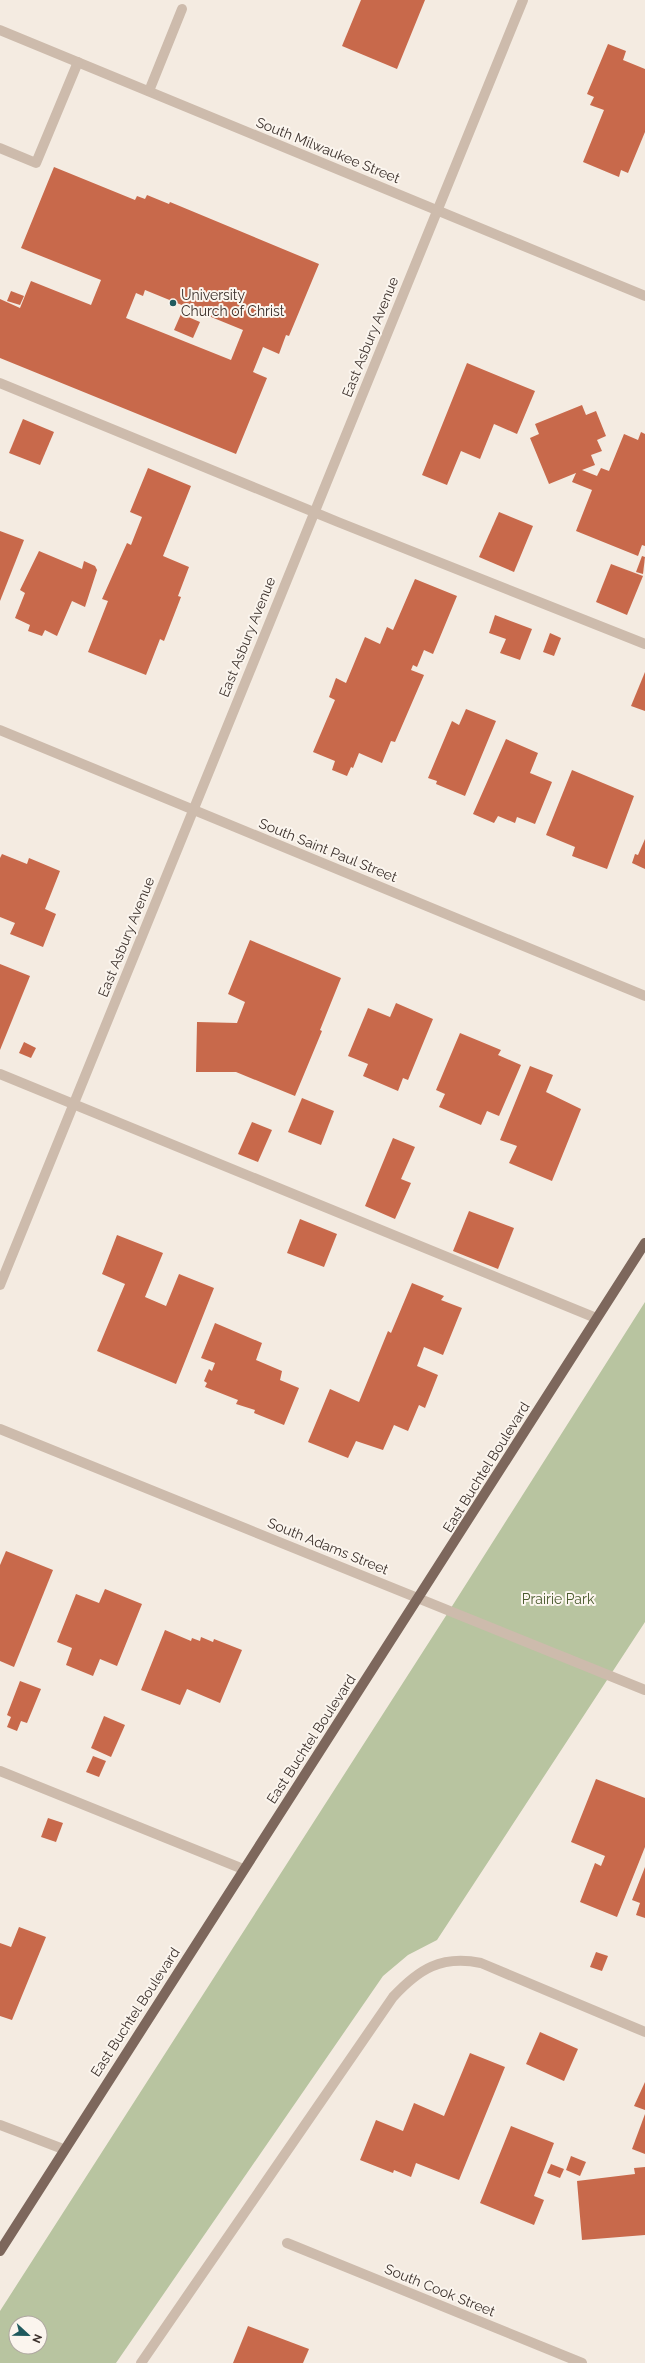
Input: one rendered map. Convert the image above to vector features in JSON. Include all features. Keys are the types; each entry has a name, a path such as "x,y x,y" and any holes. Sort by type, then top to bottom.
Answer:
{"main road":[{"name":"East Buchtel Boulevard","path":"0,2251 63,2149 419,1598 645,1243"}],"street":[{"name":"East Asbury Avenue","path":"0,1285 313,512 523,0"},
{"path":"149,91 182,9"},
{"name":"South Milwaukee Street","path":"0,30 645,296"},
{"path":"0,148 36,163 78,62"},
{"path":"0,384 313,512 645,644"},
{"name":"South Saint Paul Street","path":"0,730 645,996"},
{"path":"0,1074 596,1318"},
{"name":"South Adams Street","path":"0,1429 645,1690"},
{"path":"0,1771 243,1869"},
{"path":"141,2363 393,1997 418,1972 434,1965 455,1959 480,1963 645,2032"},
{"path":"0,2124 63,2149"},
{"name":"South Cook Street","path":"287,2243 582,2363"}],"green space":[{"name":"Prairie Park","path":"645,1302 645,1622 437,1940 408,1955 383,1976 116,2363 0,2363 0,2311 449,1611"}],"building":[{"path":"361,0 425,0 397,69 342,46"},
{"path":"608,44 626,51 623,60 645,69 645,132 628,173 621,170 619,177 583,162 604,110 590,105 594,97 587,94"},
{"path":"54,167 135,200 137,196 145,199 147,195 169,204 170,202 319,264 289,336 286,335 279,354 263,347 253,372 267,378 236,454 0,358 0,299 20,308 31,281 91,305 101,280 21,248","holes":["145,290 243,330 231,360 126,318 136,293 143,296"]},
{"path":"11,291 24,296 20,305 7,301"},
{"path":"181,314 200,322 193,338 174,330"},
{"path":"467,363 535,391 517,434 494,424 480,459 461,451 447,485 422,475"},
{"path":"582,405 586,415 596,411 606,436 597,440 602,451 591,455 595,465 582,470 597,476 601,468 609,471 624,434 638,440 641,432 645,434 645,546 642,545 638,556 576,531 592,490 572,482 576,473 549,484 530,438 539,434 535,424"},
{"path":"23,419 54,432 40,465 9,453"},
{"path":"148,468 191,486 163,556 189,567 178,596 181,597 164,641 160,639 146,675 88,652 108,601 102,599 127,543 131,545 142,517 130,512"},
{"path":"499,512 533,526 514,572 479,557"},
{"path":"0,531 24,540 0,601"},
{"path":"39,551 82,569 84,561 95,566 97,570 85,607 72,601 57,636 45,630 42,636 28,631 30,625 15,618 25,593 20,590"},
{"path":"642,556 645,557 643,574 636,572"},
{"path":"611,564 643,576 627,615 596,602"},
{"path":"415,579 457,596 433,654 424,650 417,667 413,665 411,670 424,675 395,742 391,741 382,763 359,753 353,768 351,767 347,776 332,770 335,761 313,752 335,700 329,697 336,678 346,683 365,637 380,644 387,627 393,630"},
{"path":"495,615 532,629 520,660 500,653 506,639 489,633"},
{"path":"550,633 561,638 554,656 543,652"},
{"path":"645,672 645,711 631,706"},
{"path":"466,709 496,721 465,796 436,784 437,781 428,778 452,721 459,725"},
{"path":"506,739 538,753 530,773 552,782 535,824 517,817 515,823 498,816 494,823 473,814"},
{"path":"572,770 634,796 607,869 572,856 575,847 546,835"},
{"path":"645,839 645,869 632,863 635,854 638,855"},
{"path":"2,854 27,864 29,858 60,871 45,909 56,914 43,947 10,934 15,923 0,917 0,858"},
{"path":"250,940 341,978 320,1030 322,1031 295,1096 236,1072 196,1072 197,1022 237,1023 245,1002 228,994"},
{"path":"0,964 30,976 0,1050"},
{"path":"396,1003 433,1019 408,1080 403,1078 398,1091 363,1076 368,1064 348,1056 368,1008 390,1017"},
{"path":"460,1033 501,1050 498,1055 521,1065 499,1116 487,1111 481,1125 439,1107 445,1094 436,1090"},
{"path":"24,1042 36,1048 31,1058 19,1053"},
{"path":"530,1066 553,1075 546,1092 581,1109 552,1181 509,1163 517,1146 500,1140"},
{"path":"302,1098 334,1111 321,1145 288,1132"},
{"path":"252,1122 272,1130 258,1162 238,1154"},
{"path":"393,1138 415,1147 401,1179 411,1183 395,1219 365,1206"},
{"path":"469,1211 514,1228 498,1269 453,1251"},
{"path":"300,1219 337,1234 324,1267 287,1253"},
{"path":"117,1235 163,1253 145,1297 166,1306 179,1274 214,1288 176,1384 97,1351 125,1284 102,1274"},
{"path":"412,1283 444,1296 441,1300 462,1308 443,1355 424,1347 417,1366 438,1375 425,1408 419,1405 408,1431 394,1425 383,1450 356,1441 348,1458 308,1442 330,1389 359,1402 388,1331 391,1333"},
{"path":"215,1323 262,1343 256,1360 282,1371 280,1380 299,1388 284,1425 254,1413 255,1410 236,1404 238,1400 205,1387 207,1383 204,1381 209,1369 212,1371 215,1363 201,1358"},
{"path":"6,1551 53,1570 14,1667 0,1661 0,1565"},
{"path":"105,1589 142,1604 117,1666 100,1659 93,1676 66,1665 72,1648 57,1642 76,1594 99,1603"},
{"path":"165,1630 191,1641 192,1638 200,1641 201,1637 213,1642 214,1639 242,1650 220,1703 187,1689 180,1705 141,1690"},
{"path":"20,1681 41,1689 27,1723 21,1721 17,1731 7,1727 11,1717 7,1715"},
{"path":"104,1716 125,1725 111,1757 91,1748"},
{"path":"93,1756 106,1761 99,1777 86,1772"},
{"path":"596,1779 645,1798 645,1847 617,1917 580,1902 595,1863 601,1866 605,1856 571,1842"},
{"path":"48,1818 63,1823 56,1842 41,1837"},
{"path":"645,1867 645,1918 636,1915 640,1903 632,1900"},
{"path":"19,1927 46,1937 12,2020 0,2016 0,1943 11,1947"},
{"path":"596,1952 608,1956 602,1971 590,1967"},
{"path":"540,2032 578,2049 564,2081 526,2064"},
{"path":"470,2053 505,2067 459,2180 416,2163 411,2177 394,2170 393,2173 360,2160 376,2120 403,2131 414,2103 444,2116"},
{"path":"645,2082 645,2110 634,2106"},
{"path":"645,2114 645,2154 632,2149"},
{"path":"511,2126 554,2143 534,2196 544,2200 534,2225 480,2203"},
{"path":"571,2156 586,2162 580,2176 566,2170"},
{"path":"551,2164 564,2169 560,2178 547,2173"},
{"path":"645,2167 645,2235 582,2240 577,2181 635,2174 634,2168"},
{"path":"248,2326 309,2349 303,2363 233,2363"}],"place":[{"name":"University Church of Christ","path":"173,303"}]}
